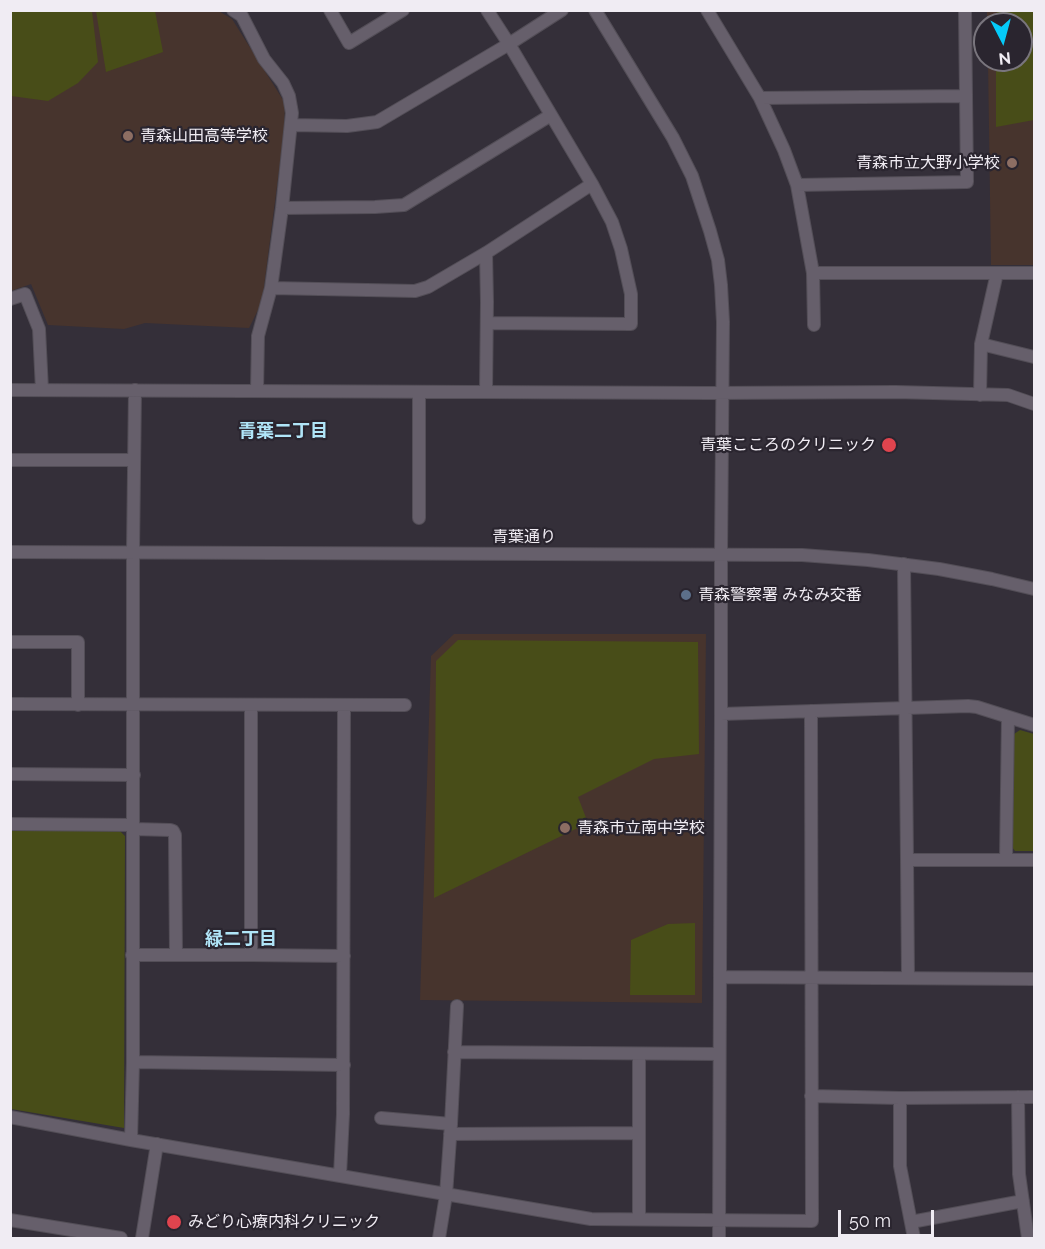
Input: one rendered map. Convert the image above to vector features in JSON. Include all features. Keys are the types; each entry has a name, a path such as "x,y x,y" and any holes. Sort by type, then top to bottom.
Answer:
{"street":[{"path":"330,10 349,43 403,10"},
{"path":"487,10 592,184 612,222 621,249 631,294 631,324 487,323"},
{"path":"291,125 346,126 377,122 562,10"},
{"path":"595,10 673,138 692,176 718,260 721,285 723,393 719,1239"},
{"path":"707,10 760,98 797,185 813,273 814,325"},
{"path":"797,185 967,182 965,10"},
{"path":"242,12 264,59 283,83 289,96 292,113 271,288 258,336 257,392"},
{"path":"760,98 966,96"},
{"path":"282,208 404,205 551,115"},
{"path":"271,288 415,291 428,287 486,253 592,184"},
{"path":"486,253 486,392"},
{"path":"813,273 1035,273"},
{"path":"980,395 981,344 997,273"},
{"path":"10,299 25,294 39,329 42,390"},
{"path":"981,344 1035,357"},
{"path":"10,390 896,392 1008,395 1035,404"},
{"path":"131,1140 135,390"},
{"path":"419,392 419,518"},
{"path":"10,460 134,460"},
{"name":"青葉通り","path":"10,552 802,555 904,564 974,575 1035,589"},
{"path":"904,564 908,978"},
{"path":"10,642 78,642 78,705"},
{"path":"10,704 405,705"},
{"path":"251,705 251,955"},
{"path":"340,1175 344,1065 344,705"},
{"path":"722,714 968,706 1035,725"},
{"path":"10,1117 591,1219 812,1221 811,711"},
{"path":"1006,860 1008,717"},
{"path":"10,774 134,775"},
{"path":"10,824 133,827 170,830 174,833 176,955"},
{"path":"907,860 1035,860"},
{"path":"132,955 344,956"},
{"path":"720,976 1035,979"},
{"path":"439,1239 446,1195 457,1006"},
{"path":"454,1052 719,1054"},
{"path":"639,1054 639,1219"},
{"path":"133,1062 344,1065"},
{"path":"811,1096 1035,1097"},
{"path":"1018,1097 1019,1174 1028,1239"},
{"path":"900,1098 900,1166 914,1239"},
{"path":"381,1118 451,1129 638,1134"},
{"path":"142,1239 157,1144"},
{"path":"910,1222 1023,1201"},
{"path":"10,1220 121,1239"}],"shaded area":[{"path":"217,10 232,19 285,103 284,132 262,302 249,328 145,323 124,329 48,325 31,284 11,291 11,11"},
{"name":"青森市立大野小学校","path":"1034,11 1034,265 991,265 988,72 1033,72 1033,12 987,12"},
{"name":"青森市立南中学校","path":"454,634 706,634 702,1003 420,1000 431,656"}],"green space":[{"path":"10,11 92,11 98,62 78,83 48,101 11,96"},
{"path":"96,11 155,11 163,52 106,72"},
{"path":"1034,11 1034,120 996,127 996,72 1033,72 1033,12 997,12"},
{"path":"458,640 698,642 699,754 654,759 578,797 588,823 434,898 436,661"},
{"path":"1020,730 1034,734 1034,851 1015,851 1012,847 1014,734"},
{"path":"10,831 120,831 125,836 124,1128 11,1109"},
{"path":"695,923 695,995 630,995 631,940 668,924"}],"place":[{"name":"青森山田高等学校","path":"128,136"},
{"name":"青森市立大野小学校","path":"1012,163"},
{"name":"青葉こころのクリニック","path":"889,445"},
{"name":"青森警察署 みなみ交番","path":"686,595"},
{"name":"青森市立南中学校","path":"565,828"},
{"name":"みどり心療内科クリニック","path":"174,1222"}],"district":[{"name":"青葉二丁目","path":"283,432"},
{"name":"緑二丁目","path":"241,940"}]}
